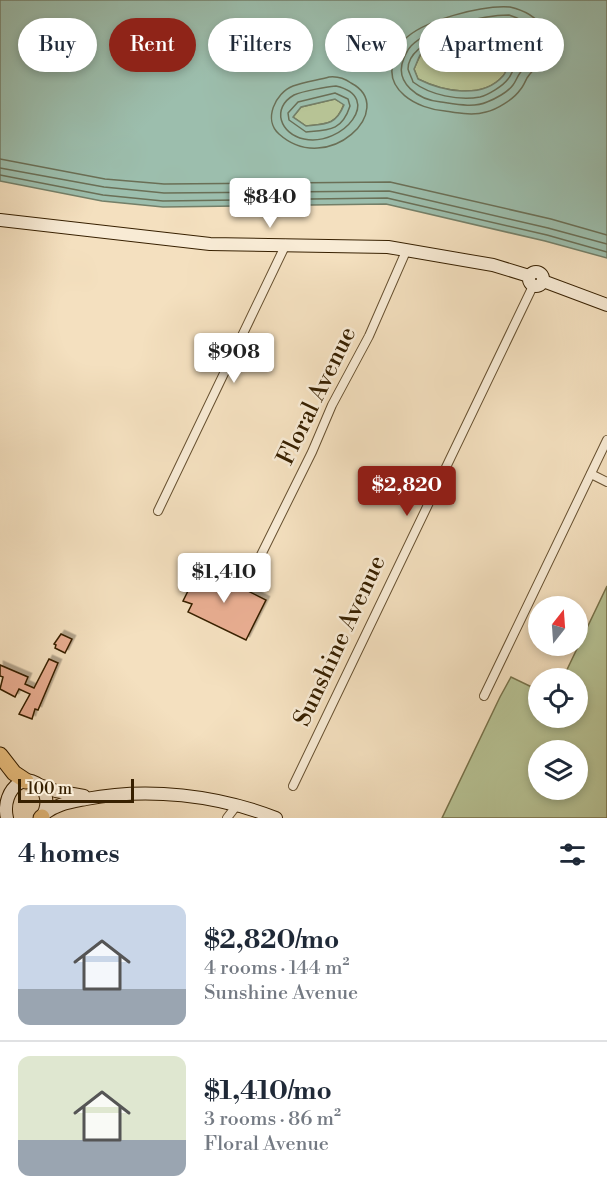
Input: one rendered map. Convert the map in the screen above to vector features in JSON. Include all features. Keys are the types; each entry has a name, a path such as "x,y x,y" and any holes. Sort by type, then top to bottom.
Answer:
{"highway":[{"path":"0,755 14,773 30,782"}],"street":[{"path":"0,220 179,242 378,246 407,249 503,268 607,305"},
{"path":"158,511 286,244"},
{"name":"Floral Avenue","path":"260,559 332,405 369,336 407,249"},
{"name":"Sunshine Avenue","path":"293,786 535,281"},
{"path":"484,696 607,440"},
{"path":"591,474 607,482"},
{"path":"30,782 41,788 46,796 46,806 42,817"},
{"path":"7,818 1,805 4,792 14,783 30,782 68,793 97,797"},
{"path":"42,817 58,806 97,797 160,794 237,805 276,818"},
{"path":"227,818 237,805"}],"shaded area":[{"path":"419,58 419,72 505,72 494,84 473,91 462,91 438,87 418,79 414,69"},
{"path":"335,99 344,104 338,116 330,122 306,126 293,117 301,107"},
{"path":"607,586 607,818 442,818 511,677 528,685 528,728 588,728 588,668 568,668 574,656 588,656 588,626"}],"water":[{"path":"0,0 607,0 607,258 386,204 163,207 102,201 0,181","holes":["335,99 344,105 334,120 319,125 306,126 293,117 301,107"]}],"building":[{"path":"200,567 266,600 246,640 188,612 192,604 183,601"},
{"path":"61,634 72,639 65,653 55,648 54,644"},
{"path":"49,659 58,663 38,710 35,709 32,719 19,714 30,694 19,689 15,697 0,689 3,677 0,676 0,665 28,677 25,684 34,688"}]}
